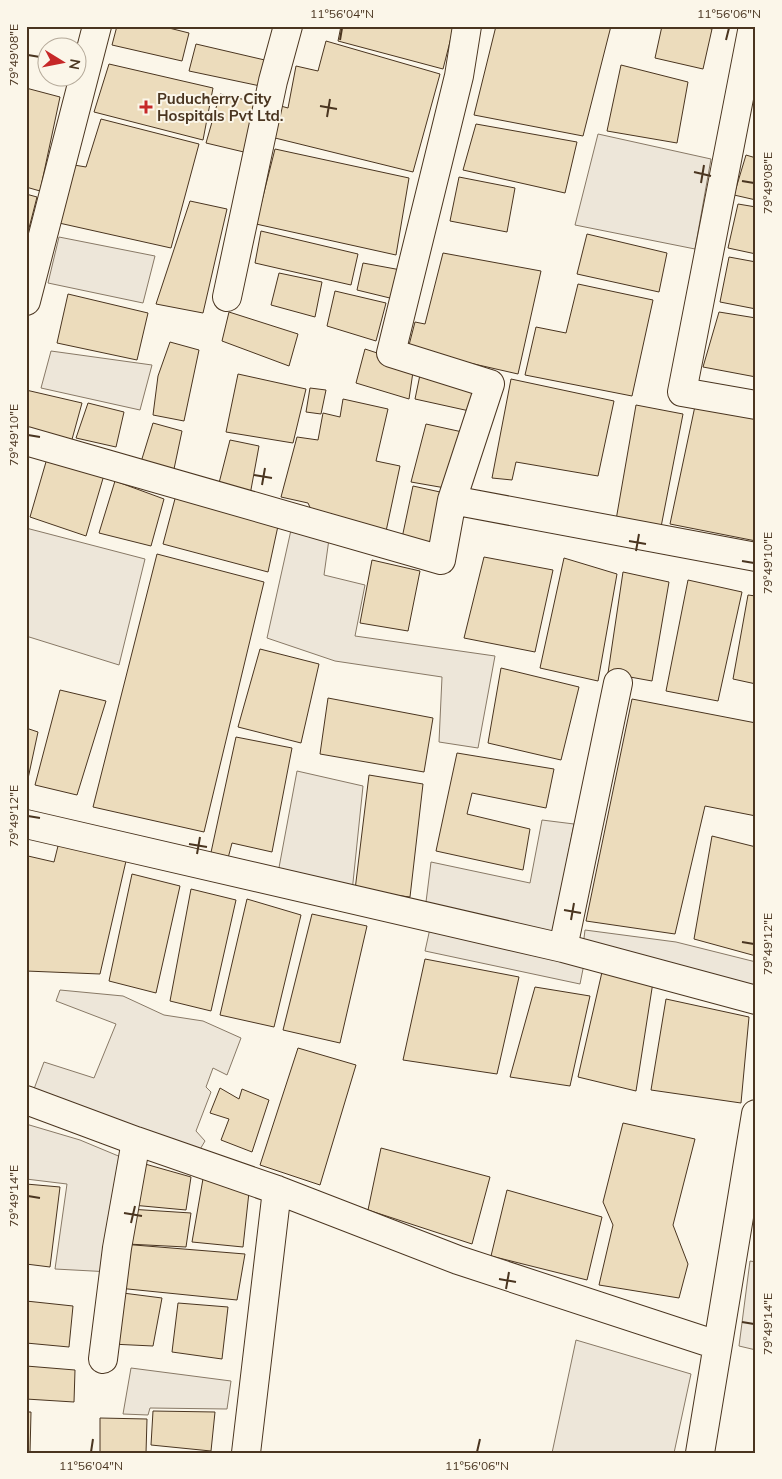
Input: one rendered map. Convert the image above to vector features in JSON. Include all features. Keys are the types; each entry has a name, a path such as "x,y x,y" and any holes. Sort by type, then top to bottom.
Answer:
{"street":[{"path":"26,301 97,26"},
{"path":"227,297 273,81 288,26"},
{"path":"26,441 441,560 452,500 490,384 391,353 459,76 467,26"},
{"path":"753,26 682,392 756,405"},
{"path":"452,500 756,557"},
{"path":"564,948 618,684"},
{"path":"26,824 564,948 756,1000"},
{"path":"26,1100 277,1190 458,1260 717,1345"},
{"path":"700,1453 756,1114"},
{"path":"103,1359 117,1248 136,1141"},
{"path":"246,1453 277,1190"}],"shaded area":[{"path":"598,134 711,159 695,249 575,225"},
{"path":"59,237 155,256 143,303 48,283"},
{"path":"51,351 152,365 140,410 41,388"},
{"path":"26,528 145,559 119,665 26,636"},
{"path":"291,530 329,539 324,575 365,585 355,636 495,656 478,748 439,742 442,677 335,661 267,638"},
{"path":"297,771 363,786 352,892 278,873"},
{"path":"542,820 574,824 553,934 425,910 431,862 530,883"},
{"path":"431,924 584,964 580,984 425,951"},
{"path":"585,930 676,942 756,962 756,992 583,946"},
{"path":"60,990 123,996 164,1015 203,1021 241,1038 227,1075 213,1068 206,1087 211,1092 196,1131 205,1141 199,1151 34,1089 44,1062 94,1078 116,1024 56,1001"},
{"path":"26,1124 80,1140 128,1160 111,1272 55,1269 67,1184 26,1179"},
{"path":"750,1261 756,1262 756,1350 739,1346"},
{"path":"576,1340 691,1374 674,1453 552,1453"},
{"path":"131,1368 231,1381 227,1409 150,1408 148,1415 123,1414"}],"building":[{"path":"117,26 161,26 189,33 182,61 112,45"},
{"path":"341,26 454,26 443,69 338,41"},
{"path":"496,26 611,26 583,136 474,115"},
{"path":"662,26 698,26 712,29 703,69 655,58"},
{"path":"326,41 440,74 413,172 271,137 277,105 288,108 296,66 318,71"},
{"path":"196,44 269,61 265,87 189,71"},
{"path":"109,64 213,88 203,140 94,112"},
{"path":"621,65 688,82 677,143 607,131"},
{"path":"26,88 60,97 40,191 26,187"},
{"path":"220,94 259,103 248,153 206,143"},
{"path":"101,119 199,144 171,248 59,223 74,165 86,167"},
{"path":"476,124 577,142 565,193 463,170"},
{"path":"275,149 409,178 396,255 256,224"},
{"path":"746,155 756,158 756,200 734,195"},
{"path":"459,177 515,188 507,232 450,221"},
{"path":"26,194 37,197 28,232 26,231"},
{"path":"190,201 227,209 203,313 156,304"},
{"path":"738,204 756,207 756,254 728,248"},
{"path":"261,231 358,254 351,285 255,263"},
{"path":"587,234 667,253 659,292 577,274"},
{"path":"443,253 541,271 518,374 408,349 415,322 425,324"},
{"path":"729,257 756,262 756,309 720,302"},
{"path":"363,263 401,270 394,299 357,290"},
{"path":"279,273 322,282 315,317 271,305"},
{"path":"578,284 653,300 632,396 525,375 536,327 566,333"},
{"path":"335,291 386,303 376,341 327,326"},
{"path":"68,294 148,313 137,360 57,343"},
{"path":"229,312 298,334 289,366 222,341"},
{"path":"719,312 756,318 756,377 703,367"},
{"path":"170,342 199,350 184,421 153,415 158,376"},
{"path":"365,349 414,365 409,399 356,383"},
{"path":"421,370 481,385 474,412 415,399"},
{"path":"238,374 306,389 293,443 226,432"},
{"path":"511,379 614,401 598,476 516,462 512,480 492,478"},
{"path":"310,388 326,390 321,414 306,412"},
{"path":"26,390 82,403 71,443 26,432"},
{"path":"343,399 388,409 376,461 400,466 385,536 314,516 308,503 281,497 297,437 318,440 323,413 340,417"},
{"path":"88,403 124,412 116,447 76,438"},
{"path":"636,405 683,414 661,527 616,520"},
{"path":"695,406 756,419 756,541 670,524"},
{"path":"153,423 182,431 174,469 141,462"},
{"path":"426,424 467,433 451,489 411,482"},
{"path":"230,440 259,446 250,495 218,487"},
{"path":"48,455 104,475 86,536 30,517"},
{"path":"115,481 164,499 151,546 99,533"},
{"path":"413,486 449,494 437,545 402,538"},
{"path":"176,495 278,526 268,572 163,544"},
{"path":"157,554 264,582 204,832 93,807"},
{"path":"484,557 553,570 535,652 464,638"},
{"path":"564,558 617,574 598,681 540,668"},
{"path":"372,560 420,571 408,631 360,623"},
{"path":"623,572 669,582 652,681 608,673"},
{"path":"688,580 742,592 718,701 666,691"},
{"path":"748,595 756,596 756,684 733,679"},
{"path":"260,649 319,664 301,743 238,727"},
{"path":"501,668 579,687 561,760 488,743"},
{"path":"60,690 106,701 77,795 35,785"},
{"path":"328,698 433,718 424,772 320,754"},
{"path":"632,699 756,723 756,816 705,806 675,934 586,921"},
{"path":"26,728 38,732 26,788"},
{"path":"236,737 292,748 272,852 232,843 227,862 210,857"},
{"path":"457,753 554,769 546,808 472,793 467,814 530,829 523,870 436,851"},
{"path":"369,775 423,784 410,897 355,890"},
{"path":"712,836 756,847 756,956 694,939"},
{"path":"59,842 126,861 100,974 26,971 26,864 28,856 54,862"},
{"path":"132,874 180,886 156,993 109,981"},
{"path":"191,889 236,900 211,1011 170,1001"},
{"path":"247,899 301,915 274,1027 220,1015"},
{"path":"312,914 367,926 340,1043 283,1030"},
{"path":"425,959 519,977 497,1074 403,1060"},
{"path":"602,972 653,982 636,1091 578,1077"},
{"path":"535,987 590,996 570,1086 510,1077"},
{"path":"666,999 749,1017 741,1103 651,1090"},
{"path":"298,1048 356,1065 320,1185 260,1165"},
{"path":"220,1088 239,1099 242,1089 269,1100 252,1152 221,1140 229,1119 210,1113"},
{"path":"623,1123 695,1139 673,1225 688,1264 679,1298 599,1285 613,1225 603,1202"},
{"path":"381,1148 490,1177 472,1244 368,1210"},
{"path":"138,1162 191,1177 186,1210 132,1205"},
{"path":"204,1173 250,1183 243,1247 192,1242"},
{"path":"26,1184 60,1187 50,1267 26,1264"},
{"path":"507,1190 602,1217 587,1280 491,1256"},
{"path":"129,1209 191,1213 186,1247 127,1244"},
{"path":"122,1244 245,1254 237,1300 118,1288"},
{"path":"115,1292 162,1298 153,1346 111,1344"},
{"path":"26,1301 73,1306 69,1347 26,1343"},
{"path":"178,1303 228,1307 222,1359 172,1352"},
{"path":"26,1366 75,1370 74,1402 26,1399"},
{"path":"153,1411 215,1412 211,1451 151,1445"},
{"path":"26,1412 31,1412 30,1453 26,1453"},
{"path":"100,1418 147,1419 146,1453 100,1453"}],"place":[{"name":"Puducherry City Hospitals Pvt Ltd.","path":"146,107"}]}
